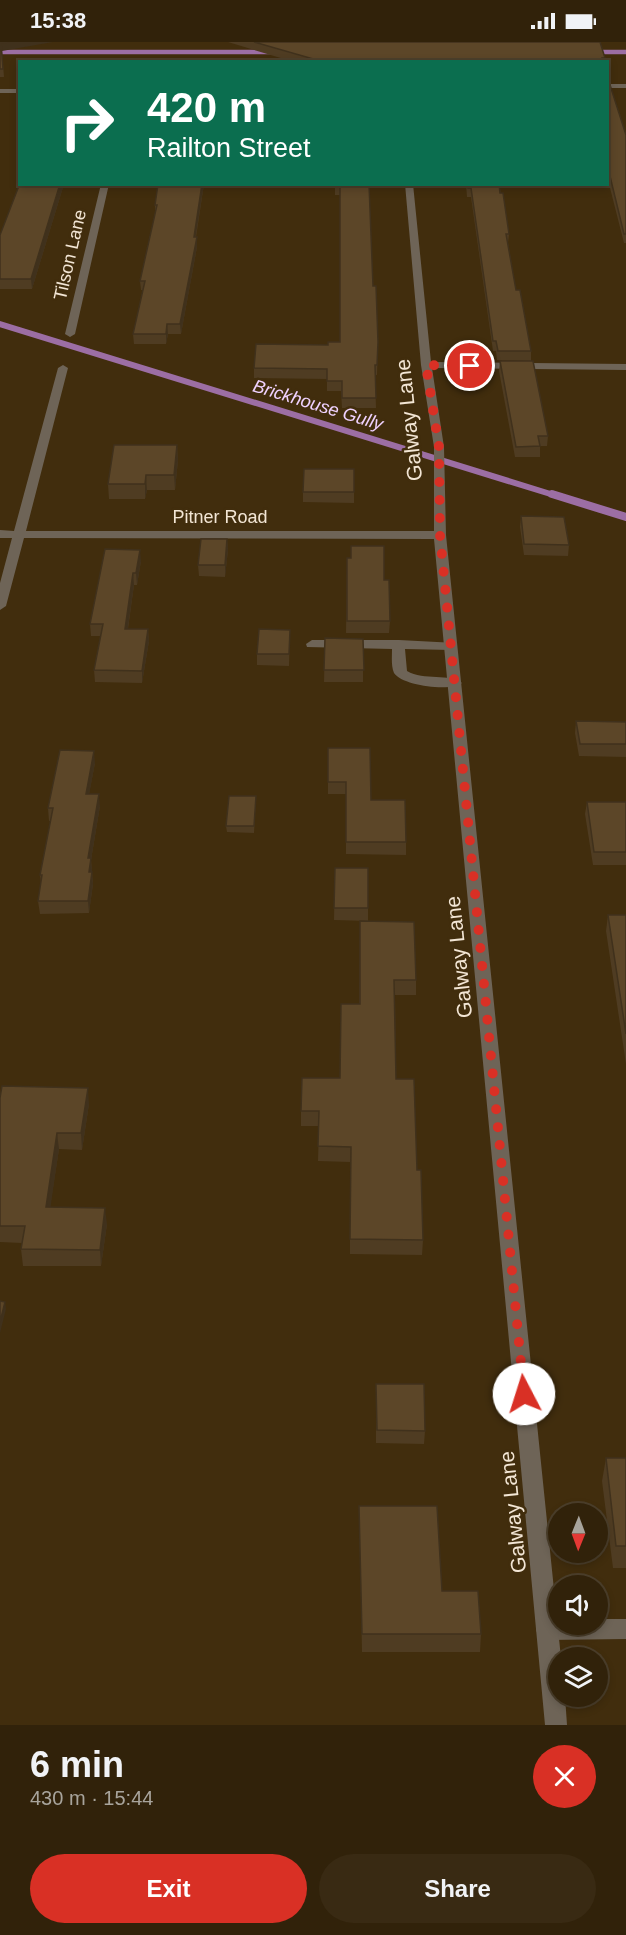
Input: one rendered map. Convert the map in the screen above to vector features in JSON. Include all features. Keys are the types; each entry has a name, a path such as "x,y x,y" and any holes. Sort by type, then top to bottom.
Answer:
{"street":[{"path":"609,86 626,86"},
{"path":"0,91 18,91"},
{"name":"Tilson Lane","path":"70,334 105,186"},
{"name":"Galway Lane","path":"409,186 426,365 439,447 440,535 556,1725"},
{"path":"426,365 626,367"},
{"path":"0,606 21,534 63,368"},
{"name":"Pitner Road","path":"0,534 440,535"},
{"path":"312,644 451,646"},
{"path":"399,644 398,662 401,673 414,681 455,683"},
{"path":"547,1630 626,1629"}],"building":[{"path":"0,42 9,42 1,43 3,69 0,69"},
{"path":"254,42 600,42 605,58 602,60 317,60"},
{"path":"609,82 626,135 626,234 624,234 609,172"},
{"path":"19,186 59,186 31,279 0,279 0,235"},
{"path":"158,186 202,186 194,237 197,237 180,324 167,324 166,334 133,334 145,281 140,281 157,205 155,205"},
{"path":"340,186 369,186 378,342 377,365 375,365 376,398 342,398 342,381 327,381 327,369 254,368 256,344 328,345 328,342 340,342"},
{"path":"468,186 499,186 500,193 503,193 509,234 506,234 516,290 520,290 531,351 498,351 496,341 493,341 471,188"},
{"path":"500,361 533,361 548,436 538,436 540,446 516,447"},
{"path":"114,445 177,445 174,475 146,475 145,484 108,484"},
{"path":"304,469 354,469 354,492 303,492"},
{"path":"521,516 564,517 569,545 524,544"},
{"path":"201,539 227,539 225,565 198,565"},
{"path":"351,546 384,546 384,580 389,580 390,621 347,621 347,558 351,558"},
{"path":"105,549 140,550 136,573 133,573 125,629 148,629 142,671 94,670 103,624 90,624"},
{"path":"259,629 290,630 289,654 257,654"},
{"path":"325,638 363,639 364,670 324,670"},
{"path":"576,721 626,722 626,744 580,744"},
{"path":"328,748 370,748 371,800 405,800 406,842 346,842 346,782 328,782"},
{"path":"60,750 94,751 86,794 99,794 88,858 91,858 89,872 92,872 88,901 38,901 42,875 40,875 53,808 48,808"},
{"path":"229,796 256,796 254,826 226,826"},
{"path":"587,802 626,802 626,852 594,852"},
{"path":"335,868 368,868 368,908 334,908"},
{"path":"608,915 626,915 626,1034"},
{"path":"360,921 414,922 416,980 394,980 396,1079 414,1079 417,1170 421,1170 423,1240 350,1239 351,1147 318,1146 319,1111 301,1111 302,1078 340,1078 341,1004 360,1004"},
{"path":"2,1086 88,1088 81,1133 57,1133 46,1207 105,1208 100,1250 21,1249 25,1226 0,1226 0,1098"},
{"path":"0,1301 5,1302 0,1322"},
{"path":"376,1384 424,1384 425,1431 377,1430"},
{"path":"606,1458 626,1458 626,1546 616,1546"},
{"path":"359,1506 437,1506 442,1591 478,1591 481,1634 362,1634"}],"waterway":[{"path":"0,52 273,52"},
{"path":"592,52 626,52"},
{"name":"Brickhouse Gully","path":"0,324 557,496"},
{"name":"Brickhouse Gully","path":"552,494 626,517"}],"route":[{"path":"470,366 426,365 439,447 440,535 524,1394"}]}
